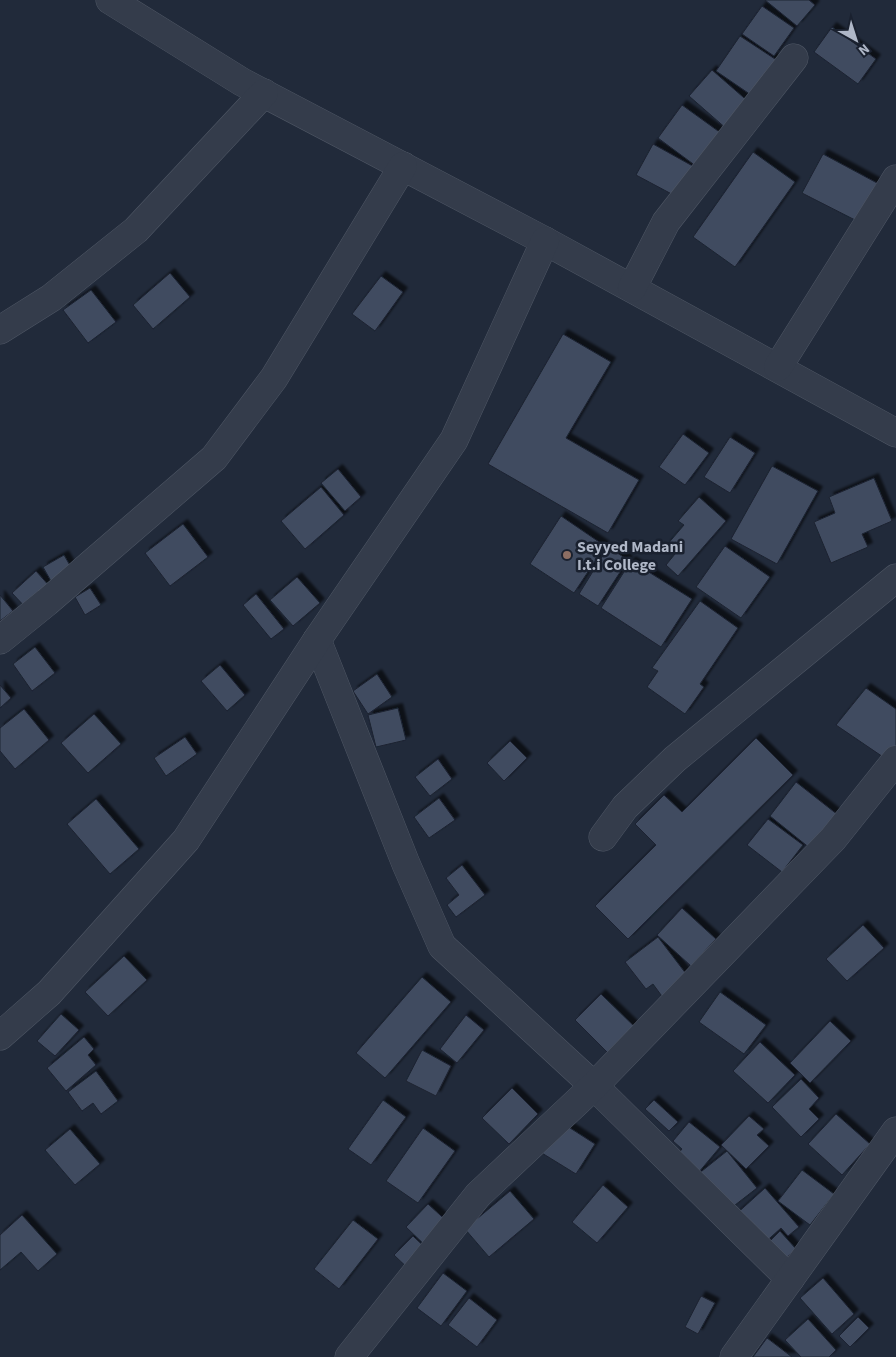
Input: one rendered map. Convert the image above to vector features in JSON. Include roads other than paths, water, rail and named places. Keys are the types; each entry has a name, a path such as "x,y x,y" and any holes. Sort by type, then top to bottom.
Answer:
{"street":[{"path":"110,0 264,93 632,288 896,433"},
{"path":"632,288 666,222 794,58"},
{"path":"0,330 51,298 136,230 264,93"},
{"path":"0,640 47,602 214,458 274,378 403,166"},
{"path":"778,368 896,179"},
{"path":"0,1036 49,993 186,840 317,640 454,440 544,241"},
{"path":"603,836 625,807 675,759 896,578"},
{"path":"317,640 406,864 442,946 594,1086 790,1278"},
{"path":"349,1357 478,1195 594,1086 833,840 896,760"},
{"path":"734,1357 895,1134"}],"place":[{"name":"Seyyed Madani I.t.i College","path":"567,555"}]}
